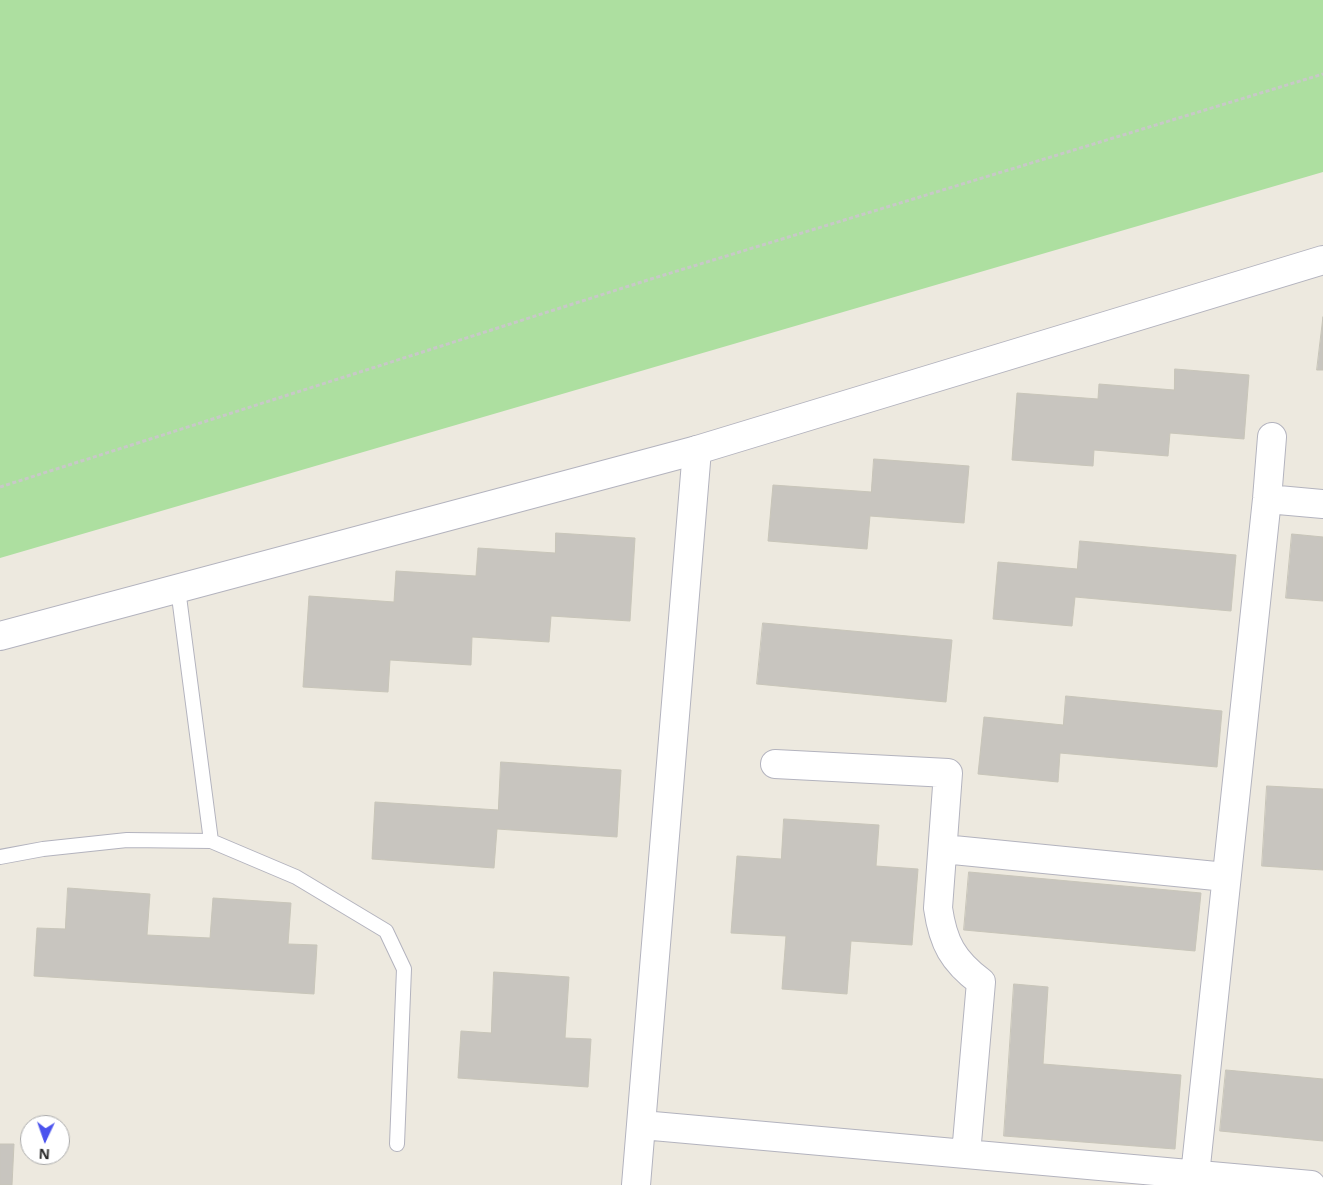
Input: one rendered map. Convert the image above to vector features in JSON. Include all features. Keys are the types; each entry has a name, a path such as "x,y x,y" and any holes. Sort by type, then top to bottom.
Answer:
{"street":[{"path":"0,636 696,450 1323,260"},
{"path":"1195,1175 1267,499 1272,436"},
{"path":"636,1185 696,450"},
{"path":"1267,499 1323,504"},
{"path":"775,764 948,773 938,908 941,927 947,945 956,959 981,982 966,1154"},
{"path":"942,849 1226,877"},
{"path":"642,1125 1311,1185"}],"lane":[{"path":"178,589 210,841"},
{"path":"0,857 43,849 126,840 210,841 296,877 386,931 404,968 397,1144"}],"path":[{"path":"0,487 651,278 1323,74"}],"green space":[{"path":"0,0 1323,0 1323,172 0,558"}],"building":[{"path":"1323,317 1323,370 1317,370"},
{"path":"1175,369 1249,375 1244,439 1170,433 1168,456 1094,450 1093,466 1012,460 1017,393 1098,399 1099,384 1174,390"},
{"path":"874,459 969,466 964,523 870,516 867,549 768,541 773,485 871,492"},
{"path":"556,533 635,538 630,621 551,616 549,642 472,637 471,665 390,660 388,692 303,687 309,596 394,602 396,571 476,576 478,548 555,553"},
{"path":"1292,534 1323,537 1323,601 1286,598"},
{"path":"1080,541 1236,555 1231,611 1075,597 1072,626 993,619 998,562 1077,569"},
{"path":"763,623 952,640 946,702 757,684"},
{"path":"1066,696 1222,711 1217,767 1060,753 1058,782 978,774 984,717 1063,725"},
{"path":"501,762 621,770 617,837 497,829 494,868 372,859 375,802 498,810"},
{"path":"1267,786 1323,789 1323,870 1262,866"},
{"path":"784,819 879,825 876,866 918,869 912,945 851,941 847,994 782,989 786,936 731,933 737,856 781,859"},
{"path":"969,872 1201,893 1195,951 964,930"},
{"path":"68,888 150,894 147,935 210,938 213,898 291,903 288,944 317,945 314,994 34,976 37,928 65,929"},
{"path":"494,972 569,977 565,1038 591,1039 588,1087 458,1078 461,1031 491,1033"},
{"path":"1014,984 1048,987 1043,1064 1181,1075 1175,1149 1004,1136"},
{"path":"1226,1070 1323,1079 1323,1141 1220,1131"},
{"path":"0,1144 14,1144 12,1185 0,1185"}]}
